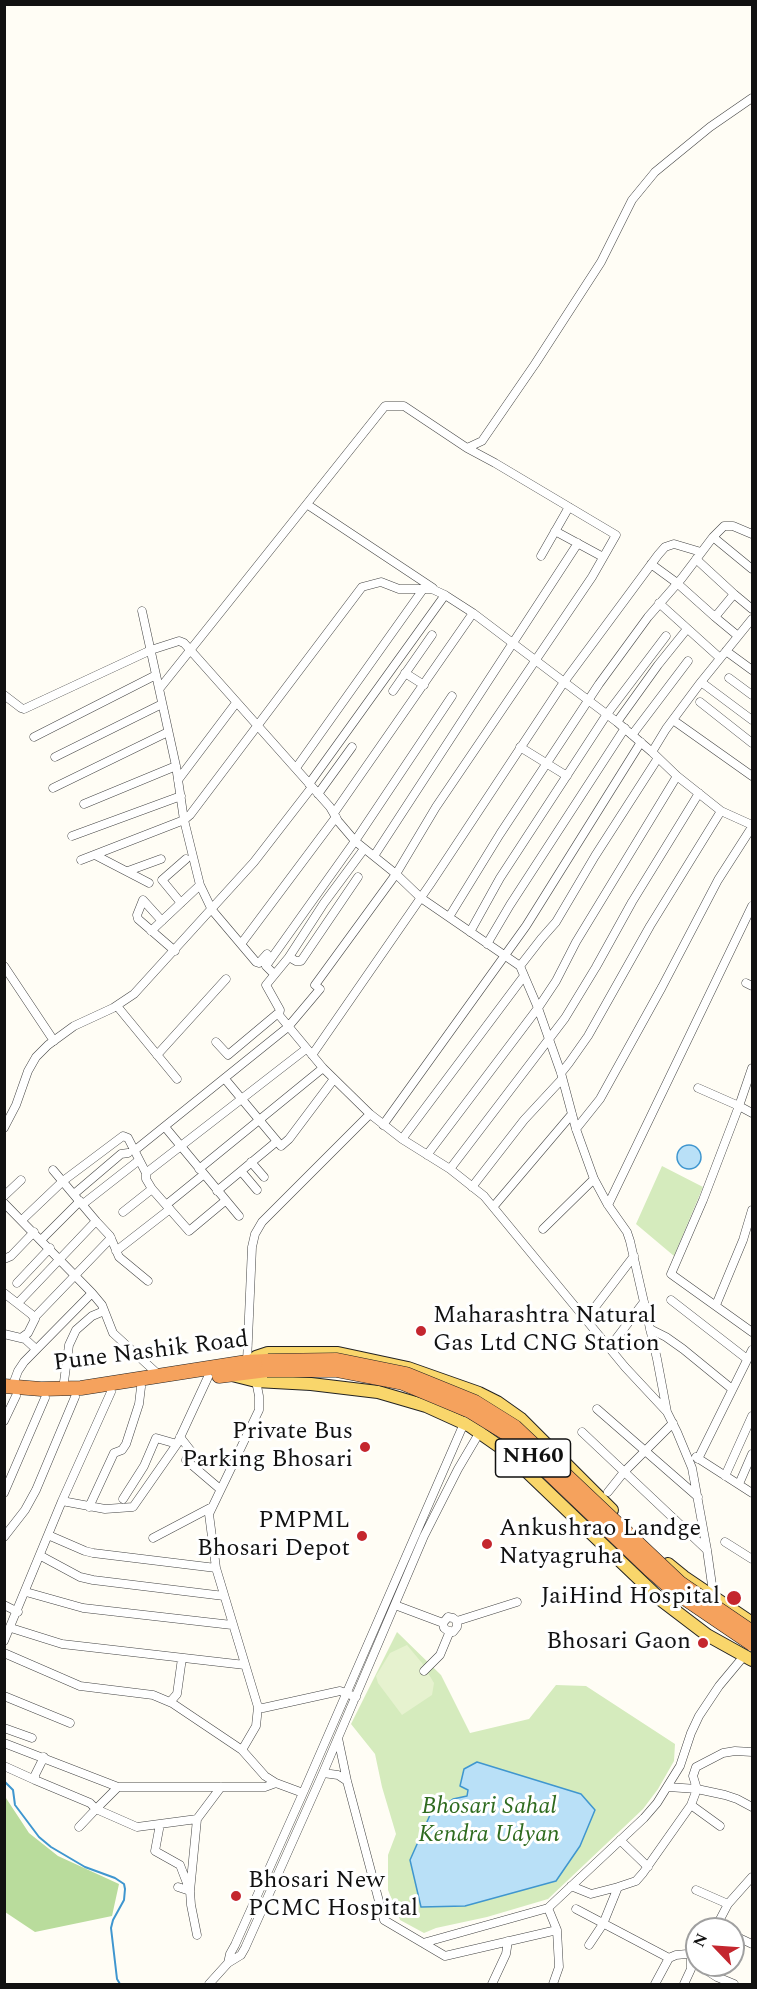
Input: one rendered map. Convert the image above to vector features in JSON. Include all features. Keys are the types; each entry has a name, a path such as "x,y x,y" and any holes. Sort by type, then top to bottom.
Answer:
{"highway":[{"name":"NH60","path":"267,1366 337,1360 406,1374 475,1402 515,1427 680,1583 753,1632"},
{"name":"Pune Nashik Road","path":"9,1391 63,1389 249,1362 267,1366"},
{"name":"Pune Nashik Road","path":"9,1391 45,1398 75,1397 230,1374 267,1366"},
{"name":"NH60","path":"267,1366 336,1370 403,1383 470,1411 509,1435 649,1569 750,1653"}],"main road":[{"path":"249,1362 268,1353 338,1353 408,1368 479,1393 497,1402 521,1419 604,1495 660,1557 684,1577 753,1623"},
{"path":"230,1374 256,1381 311,1384 378,1392 426,1406 464,1423 503,1449 687,1622 715,1640 750,1653"},
{"path":"578,1521 604,1495"}],"street":[{"path":"467,448 482,441 535,364 601,262 632,200 640,190 655,172 710,127 753,98"},
{"path":"74,1194 121,1154 131,1152 165,1127 288,1027 320,989 315,985 396,874 436,807 592,577 616,535 467,448 404,406 385,406 160,688"},
{"path":"308,505 473,614 618,722 677,776 721,811 753,826 718,880 600,1099 576,1128"},
{"path":"541,556 569,507"},
{"path":"449,917 599,684 659,603 724,526 733,526 753,534"},
{"path":"555,531 603,557"},
{"path":"713,537 753,569"},
{"path":"374,856 578,543"},
{"path":"146,1173 242,1099 309,1052 421,898 564,682 664,547 674,544 699,556 734,594 753,609"},
{"path":"651,564 677,583 738,636"},
{"path":"81,860 184,820 197,808 362,588 381,582 399,589 432,589 445,595"},
{"path":"296,768 424,588"},
{"path":"715,617 734,594"},
{"path":"4,1128 16,1105 32,1063 41,1051 74,1026 117,1006 134,994 254,862 313,788 445,595"},
{"path":"659,603 720,658"},
{"path":"142,611 176,766 184,820 200,885 212,910 256,962 259,963 267,954"},
{"path":"241,944 335,815 473,614"},
{"path":"520,966 556,922 655,755 673,720 753,618"},
{"path":"618,722 639,690 687,629"},
{"path":"393,690 432,635"},
{"path":"470,932 500,878 607,714 666,636"},
{"path":"4,695 24,709 151,650 180,641 296,768 355,841 396,874 421,898 520,966 538,1008 594,1179 608,1205 627,1232 634,1256 667,1412 692,1468 714,1598 715,1640"},
{"path":"726,651 753,670"},
{"path":"632,735 688,661"},
{"path":"405,673 424,685"},
{"path":"34,737 156,675"},
{"path":"729,678 753,695"},
{"path":"701,682 753,720"},
{"path":"274,974 266,966 355,841 452,696"},
{"path":"700,702 753,743"},
{"path":"178,780 236,703"},
{"path":"55,757 162,704"},
{"path":"673,720 753,776"},
{"path":"487,944 625,728"},
{"path":"53,788 168,732"},
{"path":"384,1125 526,926 641,742"},
{"path":"313,788 352,747"},
{"path":"520,747 567,776"},
{"path":"84,804 176,766"},
{"path":"427,1155 556,981 576,942 677,776"},
{"path":"450,1169 549,1040 596,967 632,902 699,793"},
{"path":"72,836 181,796"},
{"path":"472,1187 561,1076 588,1036 650,926 721,811"},
{"path":"364,849 324,903 289,957 266,985 280,1010 279,1015 323,1068 370,1114 402,1139 450,1169 494,1206 609,1348 649,1395 667,1412"},
{"path":"95,855 149,882"},
{"path":"128,872 161,859"},
{"path":"181,903 162,880 186,859"},
{"path":"289,957 301,961 358,877"},
{"path":"151,931 200,885"},
{"path":"162,921 144,900 136,917 175,951"},
{"path":"608,1205 753,906"},
{"path":"4,966 54,1041"},
{"path":"402,1139 524,976"},
{"path":"158,1055 225,979"},
{"path":"117,1006 177,1079"},
{"path":"216,1042 228,1055 277,1014 279,1015"},
{"path":"116,1251 168,1207 201,1172 323,1068"},
{"path":"753,1068 703,1200 671,1274 753,1332"},
{"path":"225,1079 280,1146 289,1139 334,1079"},
{"path":"698,1088 753,1113"},
{"path":"249,1362 252,1247 255,1234 262,1222 370,1114"},
{"path":"494,1206 572,1114"},
{"path":"165,1127 239,1216"},
{"path":"22,1220 63,1181 123,1136 128,1138 131,1152 146,1173 146,1179 152,1189 189,1231 225,1201"},
{"path":"217,1191 276,1142"},
{"path":"41,1240 82,1203 138,1161"},
{"path":"251,1162 264,1177"},
{"path":"53,1170 111,1238 119,1257 148,1281"},
{"path":"241,1171 257,1190"},
{"path":"543,1229 594,1179"},
{"path":"4,1196 21,1180"},
{"path":"123,1212 152,1189"},
{"path":"5,1205 99,1300 113,1333 160,1376"},
{"path":"716,1305 753,1210"},
{"path":"18,1303 96,1221"},
{"path":"4,1259 11,1256 34,1232"},
{"path":"21,1338 28,1333 34,1318 111,1238"},
{"path":"17,1283 50,1248"},
{"path":"586,1319 634,1256"},
{"path":"4,1293 34,1318"},
{"path":"4,1422 9,1391 21,1365 92,1293"},
{"path":"671,1300 747,1359"},
{"path":"609,1348 644,1302"},
{"path":"63,1389 69,1345 75,1330 92,1316 104,1311"},
{"path":"650,1329 666,1336 732,1389"},
{"path":"4,1334 21,1338 36,1349"},
{"path":"698,1459 753,1350"},
{"path":"62,1501 105,1509 133,1507 178,1440 208,1377"},
{"path":"242,1750 256,1726 258,1707 216,1568 209,1514 259,1410 256,1381"},
{"path":"89,1507 114,1453 122,1450 126,1444 139,1404 141,1387"},
{"path":"4,1641 18,1612 62,1501 111,1392"},
{"path":"228,1963 479,1393"},
{"path":"4,1537 25,1510 36,1490 75,1397"},
{"path":"4,1492 45,1398"},
{"path":"209,1984 228,1963 237,1959 245,1948 325,1770 424,1536 463,1459 497,1402"},
{"path":"597,1409 698,1497"},
{"path":"725,1476 753,1416"},
{"path":"604,1495 673,1423"},
{"path":"582,1432 707,1550"},
{"path":"123,1499 144,1466 156,1438 178,1440 191,1451 186,1460 220,1489"},
{"path":"685,1450 753,1493"},
{"path":"739,1484 753,1454"},
{"path":"153,1538 210,1508"},
{"path":"48,1535 93,1553 216,1568"},
{"path":"725,1542 753,1559"},
{"path":"41,1556 80,1577 93,1580 224,1596"},
{"path":"26,1592 83,1608 232,1625"},
{"path":"457,1621 517,1602"},
{"path":"4,1605 18,1612"},
{"path":"395,1605 443,1623"},
{"path":"443,1623 448,1617 457,1621"},
{"path":"443,1623 444,1628 453,1632 457,1627 457,1621"},
{"path":"11,1628 62,1644 245,1665"},
{"path":"424,1671 440,1655 450,1631"},
{"path":"4,1653 80,1686 153,1695 170,1702 242,1750 265,1776 276,1783 303,1793"},
{"path":"423,1943 548,1908 650,1811 668,1787 681,1763 699,1716 719,1686 750,1653"},
{"path":"170,1702 177,1694 182,1658"},
{"path":"258,1707 263,1708 340,1691 356,1697"},
{"path":"4,1696 70,1723"},
{"path":"4,1728 32,1737"},
{"path":"338,1738 347,1781 384,1920 445,1956 557,1930"},
{"path":"4,1743 118,1787 265,1786 276,1783"},
{"path":"324,1744 334,1748"},
{"path":"681,1763 696,1767 723,1754 735,1751 753,1752"},
{"path":"35,1780 35,1775 44,1757"},
{"path":"316,1763 347,1781"},
{"path":"4,1766 90,1803 96,1809 137,1827 197,1818"},
{"path":"571,1886 591,1894 636,1881 691,1805 697,1789 693,1776 696,1767"},
{"path":"79,1827 118,1787"},
{"path":"197,1935 190,1891 197,1818 221,1787"},
{"path":"668,1787 697,1789 737,1799 753,1807"},
{"path":"691,1805 720,1826"},
{"path":"160,1824 154,1851 180,1865 190,1891"},
{"path":"620,1840 648,1867"},
{"path":"722,1917 728,1904 753,1877"},
{"path":"177,1887 190,1891"},
{"path":"590,1945 603,1924 618,1887"},
{"path":"696,1890 728,1904"},
{"path":"548,1908 557,1930 559,1967 553,1984"},
{"path":"576,1909 669,1958"},
{"path":"492,1984 507,1954 508,1941"},
{"path":"655,1984 669,1958 685,1954"},
{"path":"717,1977 734,1984"}],"green space":[{"path":"662,1166 703,1187 674,1256 636,1224"},
{"name":"Bhosari Sahal Kendra Udyan","path":"397,1632 441,1675 470,1733 529,1719 556,1685 586,1686 675,1744 674,1761 643,1809 548,1899 424,1933 400,1920 388,1890 388,1855 396,1834 375,1754 351,1724"},
{"path":"407,1645 422,1663 434,1683 432,1695 402,1715 378,1683 376,1676 390,1653"},
{"path":"4,1795 29,1833 58,1856 119,1884 112,1916 35,1932 5,1912"}],"water":[{"path":"684,1145 694,1145 701,1152 701,1162 694,1169 684,1169 677,1162 677,1152"},
{"path":"477,1762 581,1794 595,1810 580,1846 556,1881 465,1906 421,1907 410,1860 430,1815 453,1799 467,1796 468,1790 460,1786 464,1769"}],"waterway":[{"path":"4,1781 13,1790 15,1805 39,1837 51,1847 85,1867 115,1878 124,1884 124,1900 111,1928 117,1979 120,1984"}],"place":[{"name":"Maharashtra Natural Gas Ltd CNG Station","path":"421,1331"},
{"name":"Private Bus Parking Bhosari","path":"365,1447"},
{"name":"PMPML Bhosari Depot","path":"362,1536"},
{"name":"Ankushrao Landge Natyagruha","path":"487,1544"},
{"name":"JaiHind Hospital","path":"734,1598"},
{"name":"Bhosari Gaon","path":"703,1643"},
{"name":"Bhosari New PCMC Hospital","path":"236,1896"}]}
